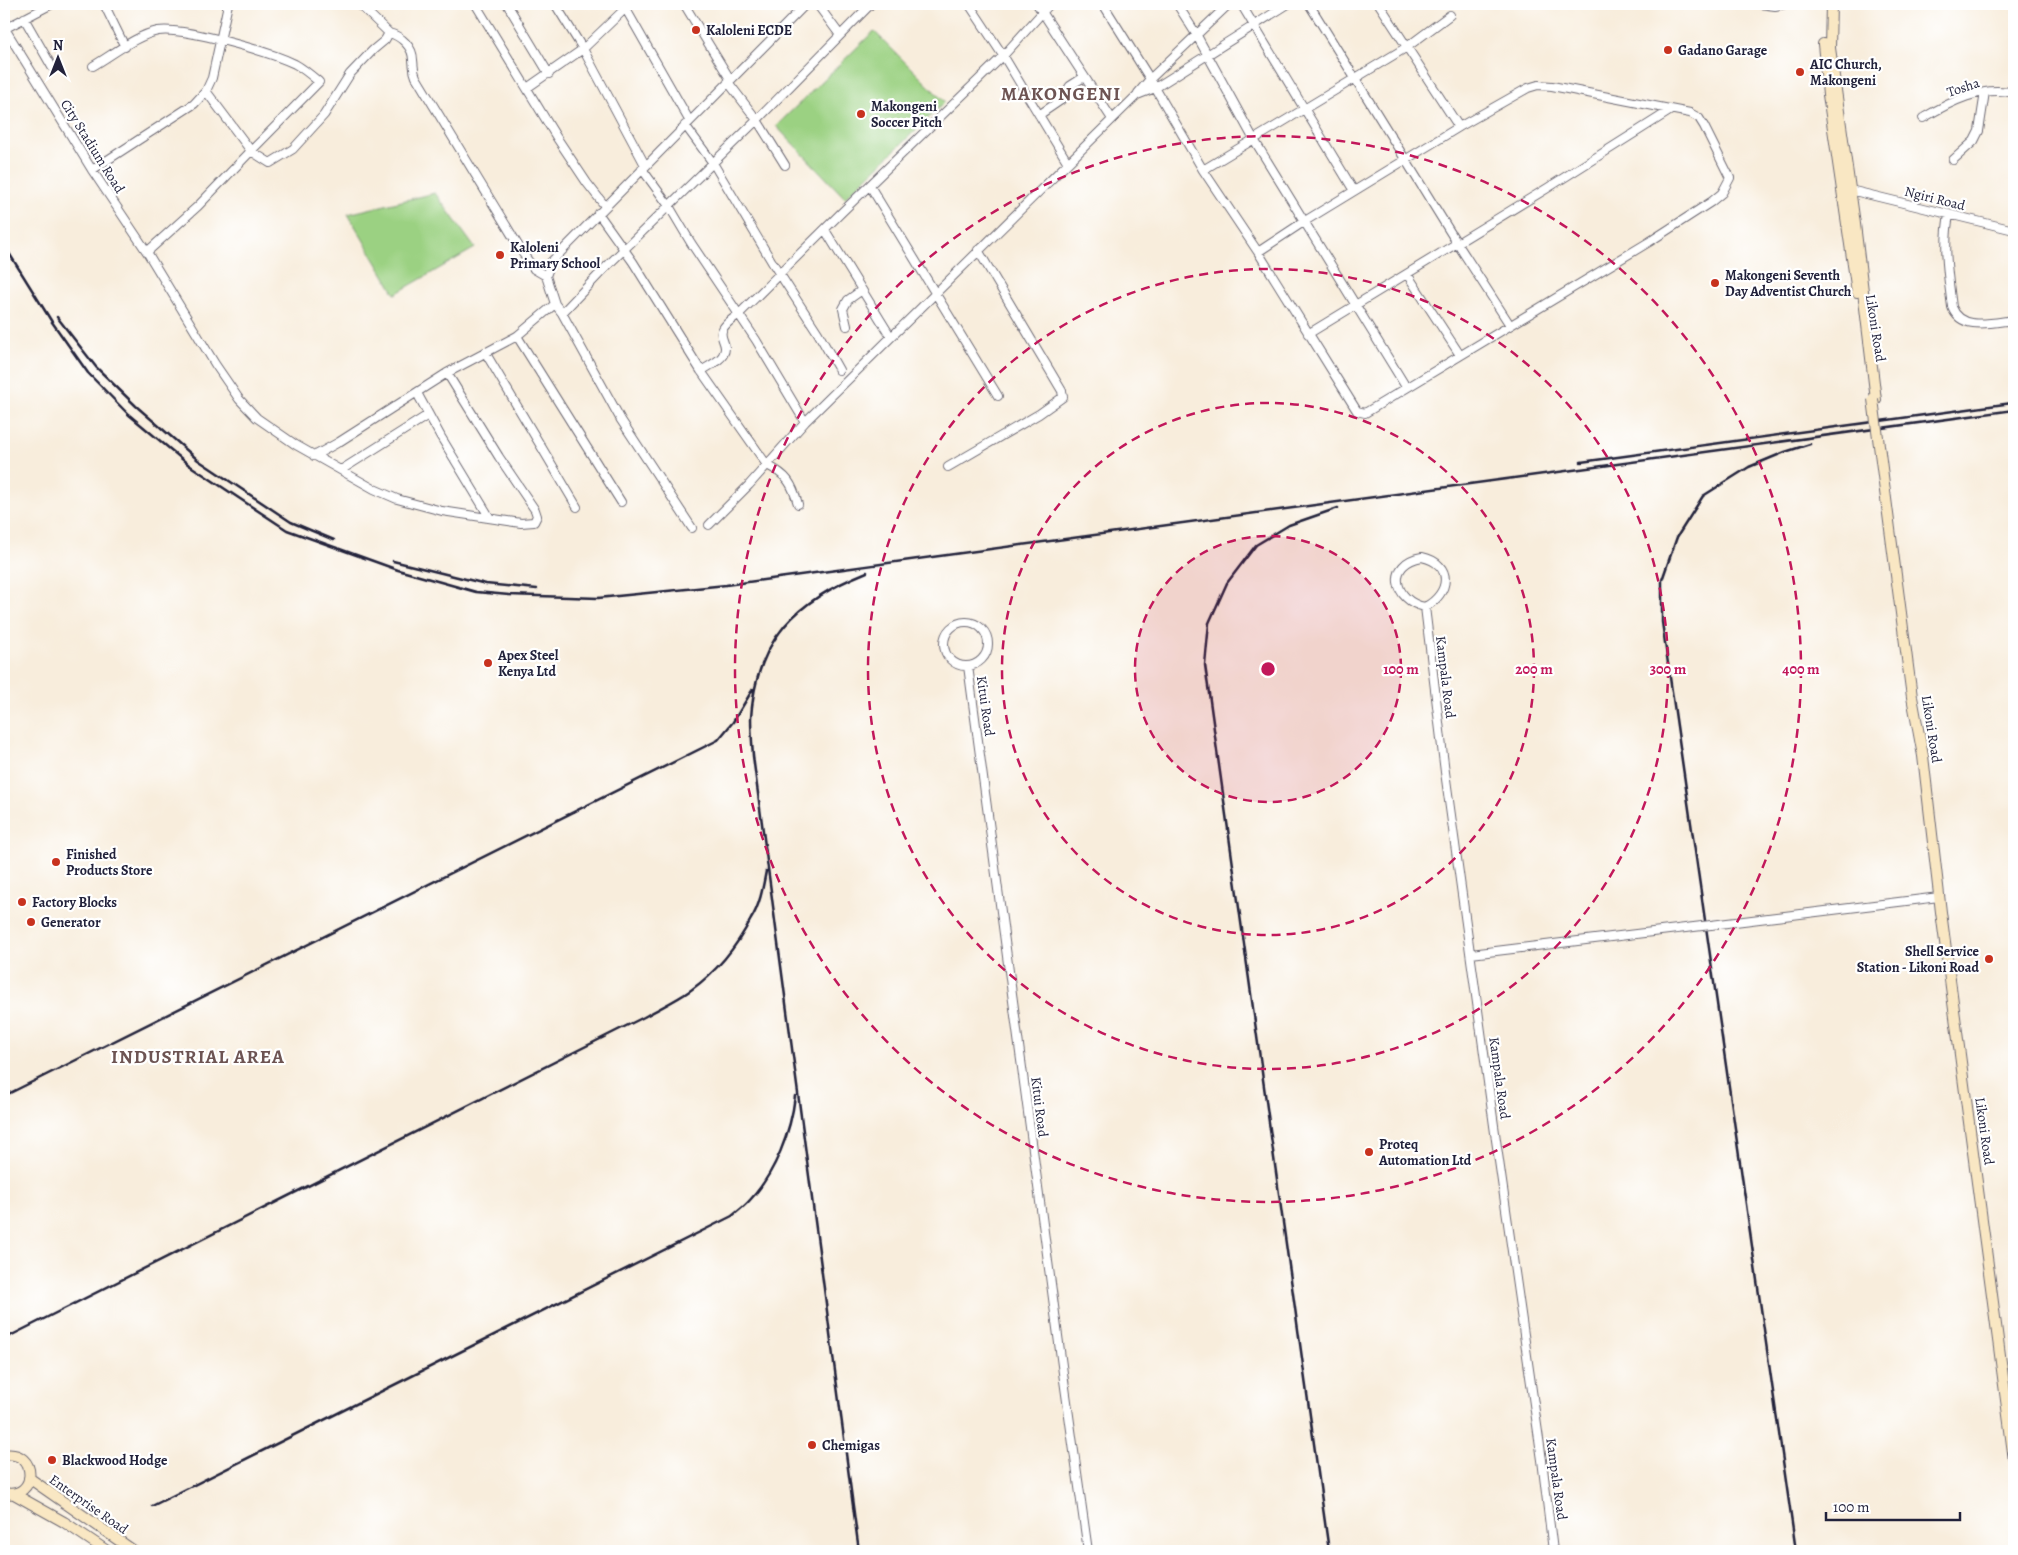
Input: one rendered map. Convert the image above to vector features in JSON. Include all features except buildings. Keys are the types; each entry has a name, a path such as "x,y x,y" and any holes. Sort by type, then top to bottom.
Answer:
{"street":[{"path":"4,28 52,4"},
{"path":"104,4 125,47"},
{"path":"92,170 194,104 206,90 212,78 228,4"},
{"path":"359,4 390,33 404,40 412,56 414,73 470,167 524,255 534,269 546,276"},
{"path":"506,4 549,74"},
{"path":"555,4 583,49 644,167 738,315 756,340 805,422"},
{"path":"684,4 729,81 757,120 785,165"},
{"path":"692,528 621,420 562,313 555,304 546,276 552,262 598,213 806,4"},
{"path":"817,4 840,36"},
{"path":"562,313 871,4"},
{"path":"969,4 1068,163"},
{"path":"1037,4 1112,119"},
{"path":"701,371 723,357 725,350 721,335 728,322 738,315 1003,56 1050,4"},
{"path":"1103,4 1150,79 1203,170 1258,252 1357,411 1361,413 1366,413 1648,242 1722,193 1729,181 1728,173 1699,118 1690,113 1552,86 1538,85 1528,88 1459,127 1305,221 1258,252"},
{"path":"1177,4 1196,34 1253,138 1406,387"},
{"path":"709,525 750,485 805,422 1137,95 1150,79 1229,4"},
{"path":"1241,4 1354,191"},
{"path":"1137,95 1154,88 1288,4"},
{"path":"1309,4 1457,243 1510,324"},
{"path":"1379,4 1459,127"},
{"path":"1760,4 1778,6 1785,4"},
{"name":"Likoni Road","path":"1824,4 1823,50 1828,94 1882,453 2014,1427"},
{"name":"Likoni Road","path":"1831,4 1830,48 1850,190 1874,399"},
{"path":"476,5 587,183 605,206"},
{"path":"527,88 583,49 626,5 687,123 714,162 839,370"},
{"path":"1203,170 1406,46 1450,15"},
{"path":"24,18 52,67"},
{"name":"City Stadium Road","path":"4,28 92,170 147,252 211,357 239,399 266,425 314,456 374,489 411,503 442,511 526,524 534,522 537,516 535,510 498,457 447,373"},
{"path":"93,66 143,36 171,31 219,40 284,59 298,66 320,82 198,206 147,252"},
{"path":"206,90 252,151 270,163 293,150 324,115 350,74 390,33"},
{"path":"1039,115 1062,100 1070,86 1084,76"},
{"name":"Tosha","path":"1923,118 1956,100 1985,92 1997,90 2014,93"},
{"path":"1953,160 1974,141 1979,131 1985,92"},
{"path":"1308,334 1671,110"},
{"path":"870,186 998,396"},
{"name":"Ngiri Road","path":"1850,190 2014,230"},
{"path":"598,213 624,250 701,371 767,465 779,471 792,485 798,504"},
{"path":"1949,215 1945,244 1954,314 1969,323 2014,320"},
{"path":"825,230 891,337"},
{"path":"948,467 1039,414 1063,397 1062,391 978,250"},
{"path":"1407,274 1460,355"},
{"path":"847,326 843,309 848,300 862,290"},
{"path":"314,456 447,373 517,336 555,304"},
{"path":"517,336 621,502"},
{"path":"485,352 577,507"},
{"path":"417,393 490,518"},
{"path":"341,470 428,414"},
{"name":"Likoni Road","path":"1882,453 1912,697 1923,756 1939,897 1977,1160 2014,1460"},
{"path":"1422,557 1438,564 1443,571 1445,580 1440,596 1434,603 1425,608 1416,606 1402,595 1398,587 1400,570 1406,563 1422,557"},
{"name":"Kampala Road","path":"1425,608 1470,954 1542,1460 1553,1551"},
{"path":"963,622 977,625 984,632 987,639 988,648 984,656 977,663 968,666 954,663 947,656 944,647 947,633 953,626 963,622"},
{"name":"Kitui Road","path":"968,666 1062,1373 1088,1551"},
{"path":"1470,954 1939,897"},
{"name":"Enterprise Road","path":"4,1455 11,1454 22,1458 28,1467 29,1478 24,1488 9,1494"},
{"name":"Enterprise Road","path":"29,1478 134,1551"},
{"name":"Enterprise Road","path":"9,1494 57,1518 107,1551"}],"green space":[{"name":"Makongeni Soccer Pitch","path":"874,31 945,102 845,198 776,126"},
{"path":"435,193 475,248 395,294 348,214"}],"railway":[{"path":"4,245 52,322 88,373 128,414 189,465 287,530 398,570 476,592 509,595 598,598 726,585 2014,410"},
{"path":"57,317 96,367 136,406 198,460 291,522 334,540"},
{"path":"1581,462 2012,403"},
{"path":"1796,1551 1662,622 1662,580 1677,537 1703,496 1749,467 1810,444"},
{"path":"1329,1551 1205,665 1209,623 1227,583 1256,545 1289,525 1338,508"},
{"path":"393,561 486,584 537,589"},
{"path":"859,1551 753,756 751,718 761,666 771,644 785,626 801,610 820,596 842,583 867,572"},
{"path":"4,1096 718,740 733,722 753,689"},
{"path":"4,1339 644,1017 680,997 709,975 739,939 757,908 766,871"},
{"path":"152,1506 732,1216 759,1189 774,1165 786,1138 795,1096"}],"place":[{"name":"Kaloleni ECDE","path":"696,30"},
{"name":"Gadano Garage","path":"1668,50"},
{"name":"AIC Church, Makongeni","path":"1800,72"},
{"name":"Makongeni Soccer Pitch","path":"861,114"},
{"name":"Kaloleni Primary School","path":"500,255"},
{"name":"Makongeni Seventh Day Adventist Church","path":"1715,283"},
{"name":"Apex Steel Kenya Ltd","path":"488,663"},
{"name":"Finished Products Store","path":"56,862"},
{"name":"Factory Blocks","path":"22,902"},
{"name":"Generator","path":"31,922"},
{"name":"Shell Service Station - Likoni Road","path":"1989,959"},
{"name":"Proteq Automation Ltd","path":"1369,1152"},
{"name":"Chemigas","path":"812,1445"},
{"name":"Blackwood Hodge","path":"52,1460"}],"district":[{"name":"MAKONGENI","path":"1061,93"},
{"name":"INDUSTRIAL AREA","path":"198,1056"}]}
